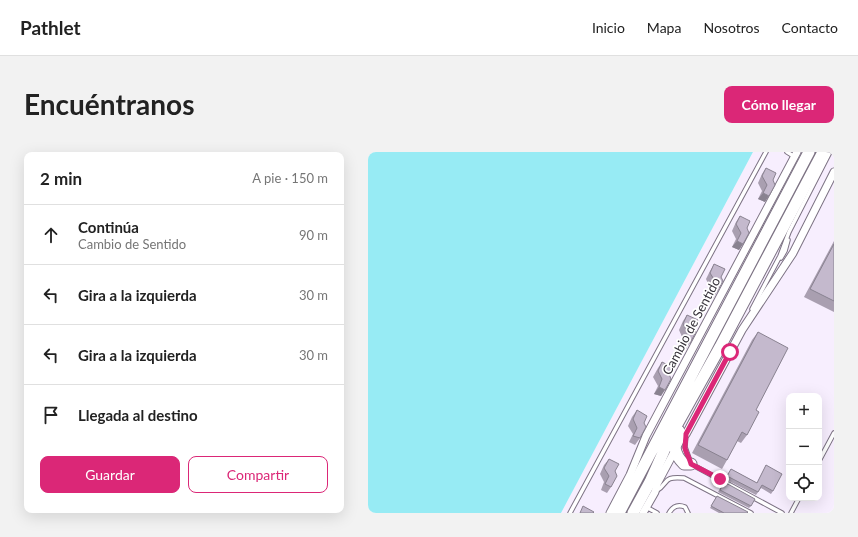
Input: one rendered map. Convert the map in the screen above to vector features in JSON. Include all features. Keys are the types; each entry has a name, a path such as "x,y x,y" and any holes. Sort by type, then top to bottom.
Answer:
{"main road":[{"path":"619,513 809,152"},
{"path":"633,513 650,482 671,435 823,152"},
{"path":"691,464 684,464 677,455 674,444 699,394 704,374"}],"street":[{"name":"Cambio de Sentido","path":"610,513 630,475 646,436 796,154"},
{"path":"644,510 655,492 657,484 681,438 686,434 742,330 793,253 834,172"}],"lane":[{"path":"570,513 766,152"},
{"path":"787,152 796,154"},
{"path":"742,330 780,256 789,232 830,152"},
{"path":"822,455 834,433"},
{"path":"686,434 685,447 691,464 782,513"},
{"path":"655,492 670,478 684,478 751,513"},
{"path":"792,513 798,501"},
{"path":"669,513 672,508 678,505 685,507 688,513"},
{"path":"644,510 657,513"}],"shaded area":[{"path":"753,152 834,152 834,513 561,513"}],"water":[{"path":"368,152 753,152 561,513 368,513"}],"building":[{"path":"766,168 776,173 773,180 775,185 769,196 763,193 767,185 762,176"},
{"path":"740,216 750,221 747,228 749,233 743,244 737,241 741,233 736,224"},
{"path":"834,244 834,301 810,289"},
{"path":"714,264 725,269 721,277 723,281 717,292 711,289 715,281 710,273"},
{"path":"687,315 698,320 694,327 696,332 690,343 684,340 688,332 683,324"},
{"path":"758,332 788,348 756,410 759,412 747,435 742,432 727,460 698,445"},
{"path":"662,362 672,367 669,374 671,379 665,390 659,387 662,379 658,371"},
{"path":"637,410 647,416 644,423 646,427 640,438 633,436 637,428 633,419"},
{"path":"609,459 619,464 615,471 617,476 611,487 605,484 609,476 604,468"},
{"path":"766,465 782,474 773,491 762,485 758,492 727,476 731,469 757,483"},
{"path":"724,482 755,499 751,506 720,490"},
{"path":"717,496 748,512 724,513 711,506"},
{"path":"583,506 594,512 580,513"}],"route":[{"path":"720,479 691,464 685,444 686,434 730,352"}]}
